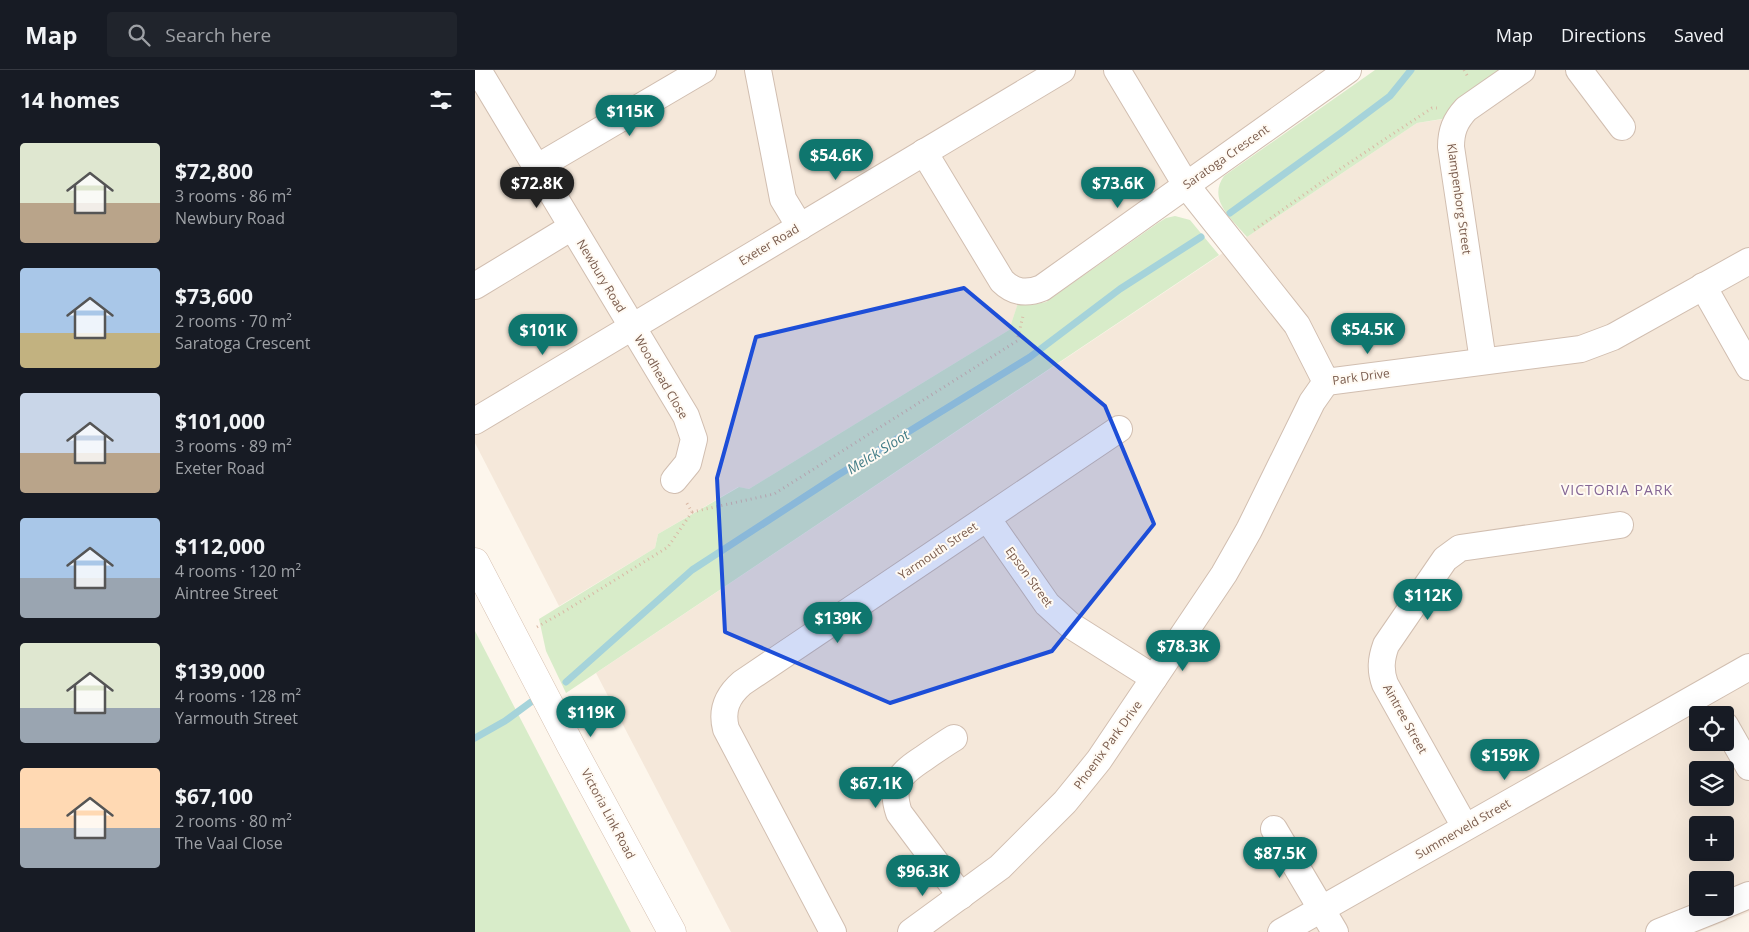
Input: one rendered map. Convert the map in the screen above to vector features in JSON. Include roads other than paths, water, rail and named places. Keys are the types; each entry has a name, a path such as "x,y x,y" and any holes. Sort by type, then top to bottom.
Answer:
{"street":[{"name":"Newbury Road","path":"478,70 632,327"},
{"path":"537,168 703,70"},
{"path":"758,70 783,199 800,227"},
{"name":"Exeter Road","path":"475,421 1062,70"},
{"name":"Park Drive","path":"1117,70 1186,185 1297,325 1326,382 1581,349 1613,337 1749,261"},
{"name":"Saratoga Crescent","path":"924,152 1002,281 1008,287 1015,290 1028,292 1042,288 1348,70"},
{"name":"Klampenborg Street","path":"1483,361 1451,137 1453,127 1466,109 1522,70"},
{"path":"1579,70 1622,127"},
{"path":"475,286 572,227"},
{"path":"1703,286 1749,367"},
{"name":"Woodhead Close","path":"632,327 686,416 693,439 688,463 674,480"},
{"name":"Phoenix Park Drive","path":"911,932 1000,867 1065,802 1099,760 1224,574 1249,530 1312,402 1326,382"},
{"name":"Yarmouth Street","path":"833,932 726,730 724,712 727,700 742,683 1119,429"},
{"name":"Epson Street","path":"987,518 1047,604 1059,616 1070,625 1154,678"},
{"name":"Aintree Street","path":"1465,827 1385,684 1381,667 1387,645 1445,559 1460,548 1620,525"},
{"name":"Victoria Link Road","path":"475,562 672,932"},
{"name":"Summerveld Street","path":"1281,932 1749,667"},
{"path":"1705,692 1714,706"},
{"path":"954,738 906,771 897,784 896,802 899,813 961,896"},
{"path":"1734,741 1749,767"},
{"path":"1274,829 1335,932"},
{"path":"1734,901 1749,895"},
{"path":"1659,932 1699,916"}],"waterway":[{"path":"1230,213 1390,96 1411,70"},
{"name":"Melck Sloot","path":"566,682 692,570 838,475 1030,357 1120,289 1201,237"},
{"name":"Melck Sloot","path":"475,738 505,721 531,702"}],"district":[{"name":"VICTORIA PARK","path":"1617,490"}]}
